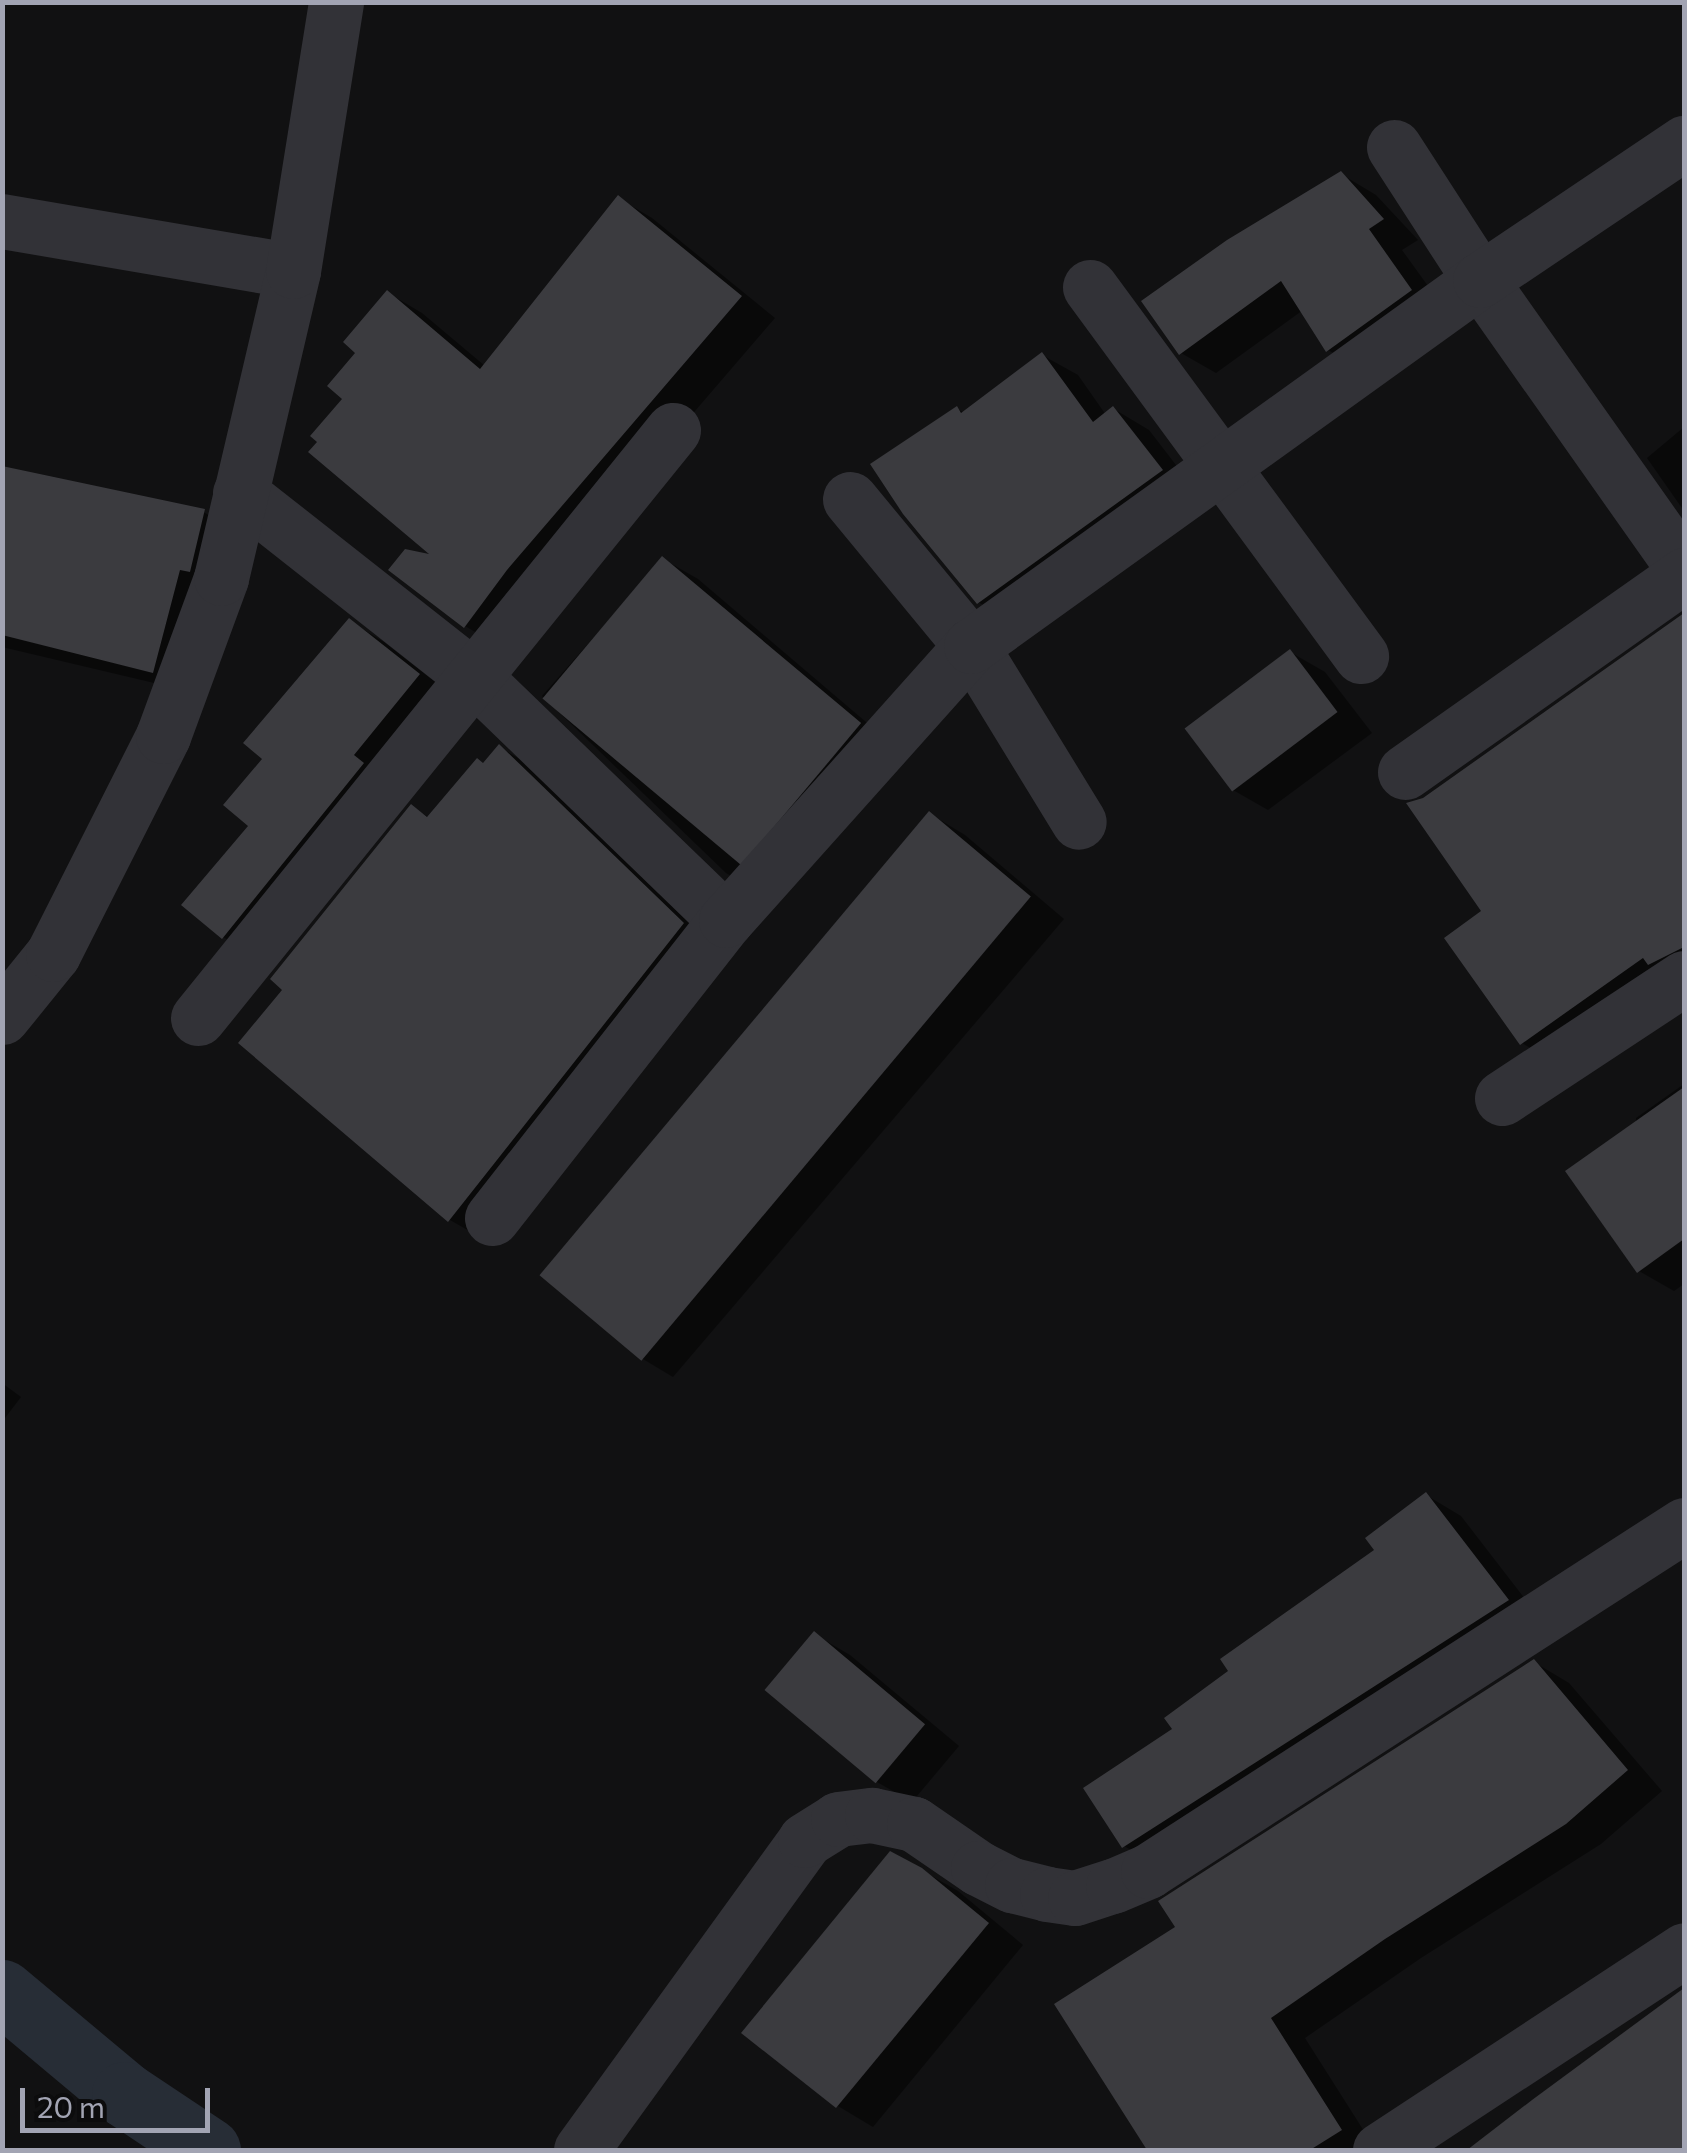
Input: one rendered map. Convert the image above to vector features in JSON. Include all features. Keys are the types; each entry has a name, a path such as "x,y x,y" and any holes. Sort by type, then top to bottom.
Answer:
{"street":[{"path":"2,1017 52,954 164,736 221,578 292,272 336,2"},
{"path":"492,1218 726,920 971,646 1480,280 1684,143"},
{"path":"1394,147 1480,280 1684,572 1405,772"},
{"path":"2,221 292,272"},
{"path":"1090,287 1361,656"},
{"path":"198,1018 673,430"},
{"path":"240,493 474,677 726,920"},
{"path":"850,500 971,646 1079,822"},
{"path":"1502,1098 1684,978"},
{"path":"581,2150 805,1840 838,1819 872,1815 914,1824 978,1868 1030,1889 1075,1898 1113,1886 1148,1871 1684,1525"},
{"path":"1380,2150 1684,1950"}],"building":[{"path":"1341,171 1384,219 1369,229 1412,290 1326,352 1281,281 1179,355 1141,301 1227,240"},
{"path":"618,195 742,296 507,570 464,628 388,570 405,549 429,554 308,452 317,442 310,436 342,399 327,386 355,353 343,342 387,290 480,369"},
{"path":"1042,352 1093,422 1113,406 1163,470 977,604 903,514 870,464 957,406 961,413"},
{"path":"2,466 205,509 190,572 180,570 153,673 2,635"},
{"path":"662,556 861,723 742,866 542,698"},
{"path":"1684,613 1684,947 1648,965 1643,958 1520,1045 1444,938 1481,911 1406,803 1423,798"},
{"path":"349,618 420,674 354,755 364,763 222,939 181,905 248,826 223,805 262,759 243,743"},
{"path":"1290,649 1338,712 1232,792 1185,728"},
{"path":"499,744 684,923 448,1222 238,1043 282,990 270,979 411,804 427,817 477,758 483,763"},
{"path":"929,811 1031,896 641,1361 539,1275"},
{"path":"1684,1087 1684,1239 1637,1273 1565,1171"},
{"path":"1426,1492 1509,1600 1122,1848 1083,1788 1172,1729 1164,1718 1228,1671 1220,1659 1374,1550 1365,1538"},
{"path":"814,1631 925,1724 876,1783 765,1690"},
{"path":"1534,1659 1628,1770 1566,1824 1385,1939 1271,2018 1342,2130 1310,2150 1147,2150 1054,2004 1175,1927 1158,1901"},
{"path":"890,1851 922,1868 989,1923 836,2108 741,2033"},
{"path":"1684,1988 1684,2150 1467,2150 1532,2100"}],"waterway":[{"path":"2,1992 124,2094 208,2150"}]}
